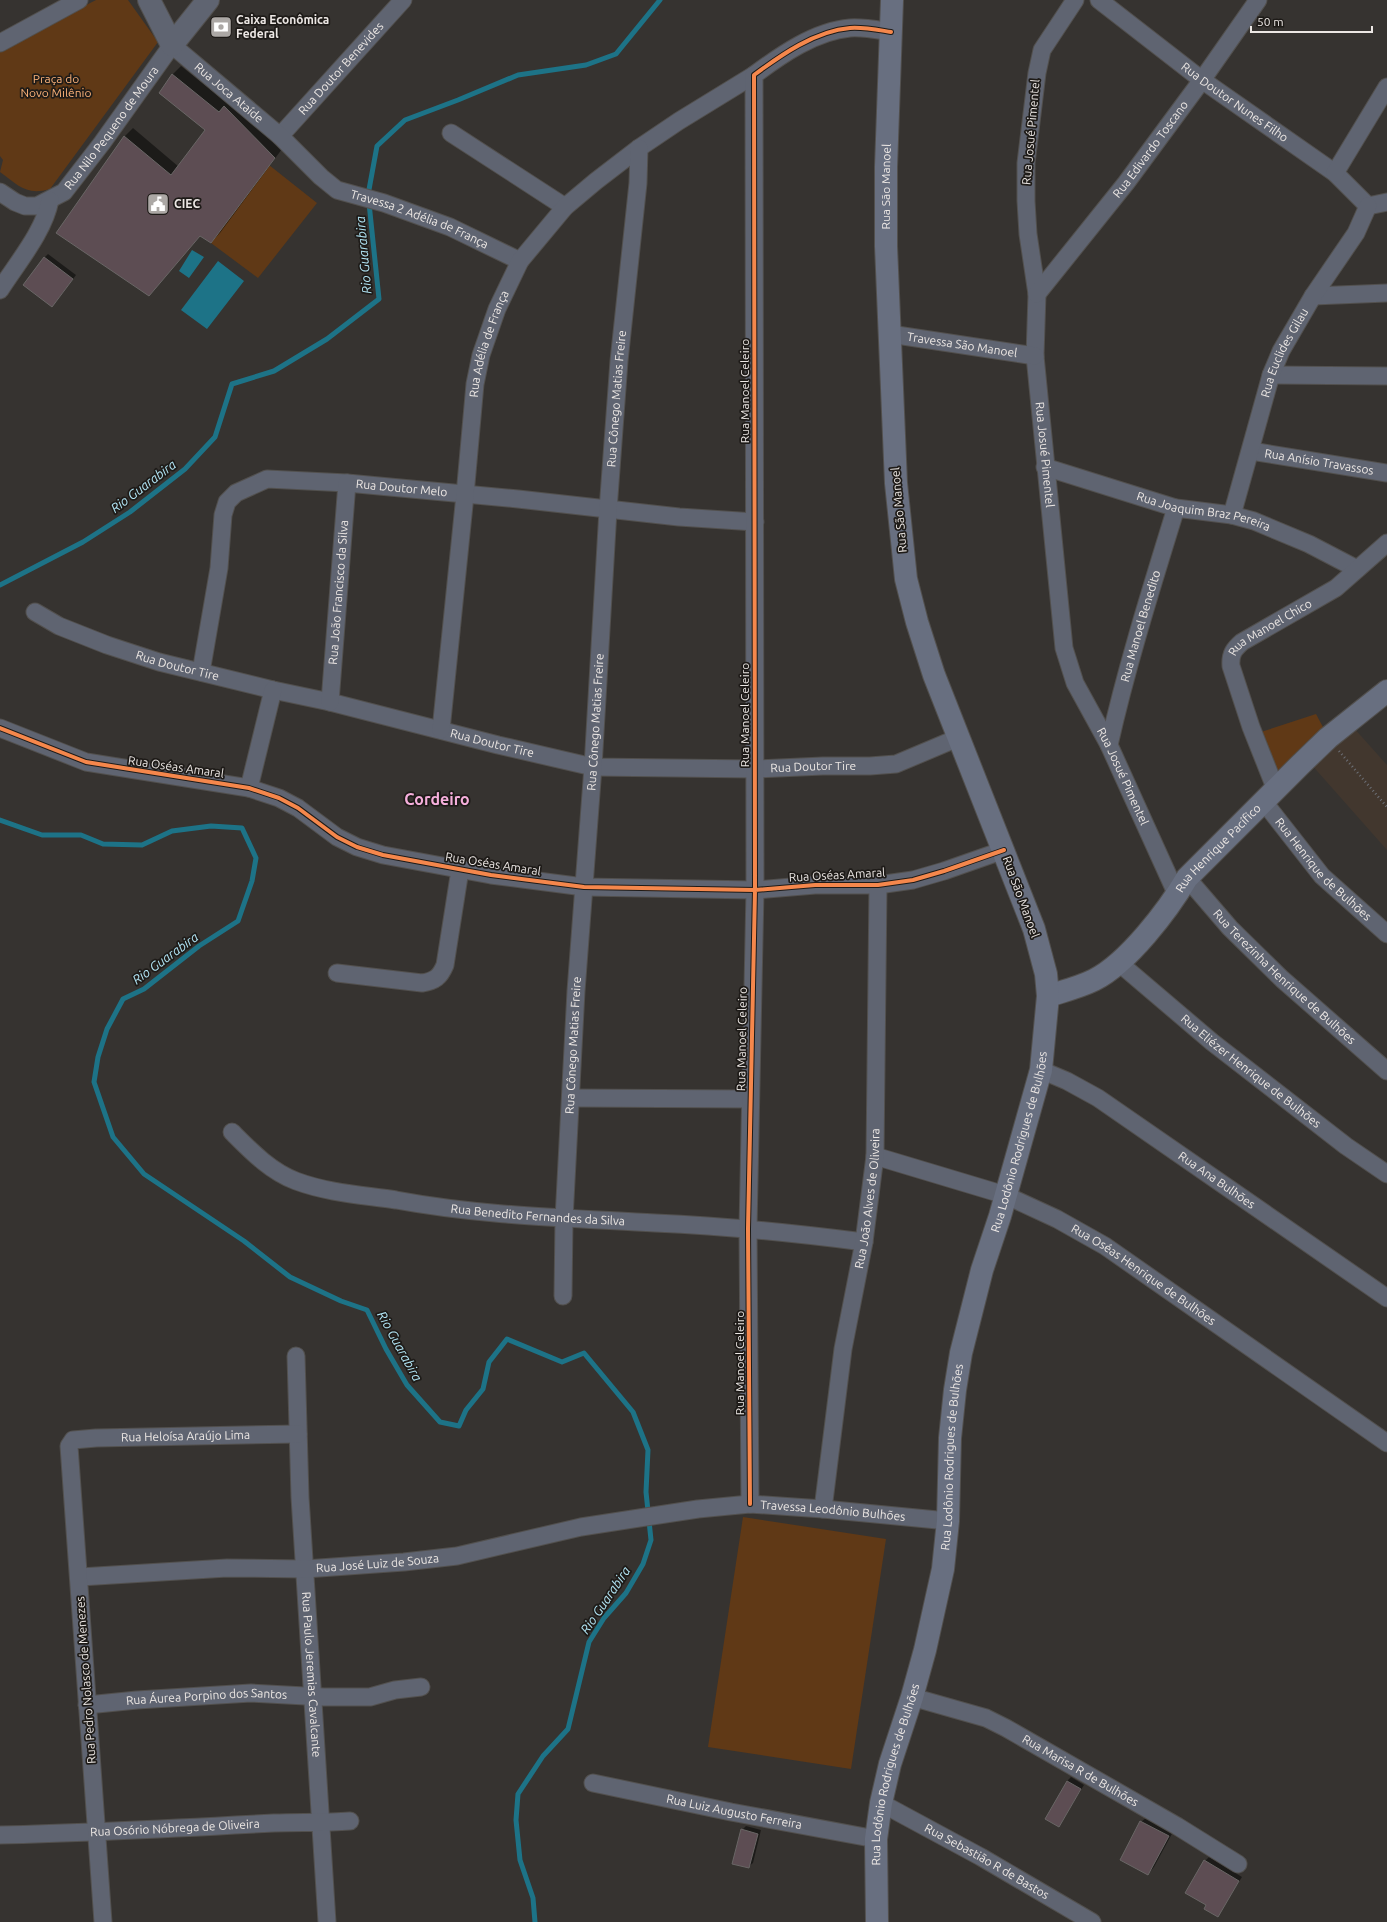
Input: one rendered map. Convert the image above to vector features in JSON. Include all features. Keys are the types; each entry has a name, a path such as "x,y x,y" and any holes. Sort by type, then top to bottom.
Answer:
{"main road":[{"name":"Rua São Manoel","path":"892,0 886,167 886,246 896,483 906,579 934,675 1034,928 1046,974 1048,996"},
{"name":"Rua Henrique Pacífico","path":"1048,996 1075,988 1096,979 1118,962 1144,936 1182,887 1270,796 1328,738 1387,691"},
{"name":"Rua Lodônio Rodrigues de Bulhões","path":"877,1922 876,1840 880,1803 890,1764 912,1697 935,1609 943,1569 948,1521 950,1438 956,1383 982,1270 1041,1070 1048,996"}],"street":[{"path":"0,43 79,0"},
{"name":"Rua Joca Ataíde","path":"148,0 172,45 280,136 321,177"},
{"path":"172,45 208,0"},
{"name":"Rua Doutor Benevides","path":"280,136 403,0"},
{"name":"Rua Josué Pimentel","path":"1075,0 1042,50 1037,73 1026,163 1028,234 1037,294 1034,356 1064,648 1075,683 1109,745 1182,887"},
{"name":"Rua Doutor Nunes Filho","path":"1099,0 1202,80 1335,173 1368,206"},
{"name":"Rua Edivardo Toscano","path":"1037,294 1126,183 1202,80 1258,0"},
{"path":"754,75 776,59 812,40 832,32 851,28 891,32"},
{"name":"Rua Nilo Pequeno de Moura","path":"0,192 15,202 25,206 37,206 64,192 102,143 172,45"},
{"name":"Rua Adélia de França","path":"441,730 475,384 481,355 498,309 520,260 565,207 639,148 679,121 754,75"},
{"name":"Rua Manoel Celeiro","path":"750,1504 748,1229 756,769 754,75"},
{"path":"1335,173 1387,87"},
{"path":"452,133 565,207"},
{"name":"Rua Cônego Matias Freire","path":"563,1296 564,1219 608,510 619,361 638,183 639,148"},
{"name":"Travessa 2 Adélia de França","path":"321,177 337,190 384,203 450,227 520,260"},
{"path":"0,290 40,229 48,214 50,200"},
{"path":"1368,206 1387,202"},
{"name":"Rua Euclides Gilau","path":"1232,515 1271,375 1281,351 1313,296 1356,233 1368,206"},
{"path":"1313,296 1387,293"},
{"name":"Travessa São Manoel","path":"890,334 1034,356"},
{"path":"1271,375 1387,376"},
{"name":"Rua Anísio Travassos","path":"1251,451 1387,473"},
{"name":"Rua Joaquim Braz Pereira","path":"1045,467 1176,508 1232,515 1254,521 1309,544 1357,569"},
{"name":"Rua Doutor Melo","path":"201,672 217,583 223,515 227,502 236,493 267,479 347,483 518,499 679,517 755,522"},
{"name":"Rua João Francisco da Silva","path":"330,702 347,483"},
{"name":"Rua Manoel Benedito","path":"1109,745 1139,630 1176,508"},
{"name":"Rua Manoel Chico","path":"1270,796 1251,727 1231,666 1230,656 1235,648 1242,642 1336,588 1387,543"},
{"name":"Rua Doutor Tire","path":"35,612 59,626 107,645 159,662 273,690 330,702 498,746 593,767 756,769 896,764 960,738"},
{"path":"249,788 273,690"},
{"name":"Rua Oséas Amaral","path":"0,728 86,762 249,788 279,798 298,808 338,837 357,847 383,855 460,870 584,887 755,890 815,885 878,885 913,880 944,872 1004,850"},
{"name":"Rua Henrique de Bulhões","path":"1270,796 1322,876 1387,934"},
{"path":"337,973 422,983 431,982 441,975 445,965 460,870"},
{"name":"Rua João Alves de Oliveira","path":"823,1509 843,1349 864,1242 875,1156 878,885"},
{"name":"Rua Terezinha Henrique de Bulhões","path":"1182,887 1230,928 1271,969 1387,1071"},
{"name":"Rua Eliézer Henrique de Bulhões","path":"1118,962 1212,1042 1346,1146 1387,1174"},
{"name":"Rua Ana Bulhões","path":"1041,1070 1067,1081 1098,1098 1387,1298"},
{"path":"571,1098 750,1098"},
{"name":"Rua Benedito Fernandes da Silva","path":"232,1132 274,1171 295,1181 317,1188 430,1206 503,1215 748,1229 864,1242"},
{"name":"Rua Oséas Henrique de Bulhões","path":"875,1156 1005,1195 1057,1219 1105,1246 1387,1443"},
{"name":"Rua Paulo Jeremias Cavalcante","path":"296,1356 298,1434 305,1569 327,1922"},
{"name":"Rua Heloísa Araújo Lima","path":"73,1440 298,1434"},
{"name":"Rua Pedro Nolasco de Menezes","path":"73,1440 69,1446 80,1577 82,1639 103,1922"},
{"name":"Travessa Leodônio Bulhões","path":"670,1513 750,1504 823,1509 948,1521"},
{"name":"Rua José Luiz de Souza","path":"80,1577 227,1568 305,1569 404,1562 457,1556 581,1527 670,1513"},
{"name":"Rua Áurea Porpino dos Santos","path":"87,1705 137,1700 251,1693 370,1697 395,1690 421,1687"},
{"name":"Rua Marisa R de Bulhões","path":"912,1697 986,1718 1006,1728 1171,1822 1238,1864"},
{"name":"Rua Luiz Augusto Ferreira","path":"593,1783 876,1840"},
{"name":"Rua Sebastião R de Bastos","path":"880,1803 981,1857 1092,1922"},
{"name":"Rua Osório Nóbrega de Oliveira","path":"0,1835 97,1833 280,1823 350,1821"}],"path":[{"path":"1328,738 1387,807"}],"shaded area":[{"path":"1353,727 1387,765 1387,850 1310,763"}],"green space":[{"name":"Praça do Novo Milênio","path":"96,0 128,0 158,42 50,189 42,191 28,190 17,185 0,172 3,160 0,156 0,49"},
{"path":"269,165 317,203 258,278 211,243"},
{"path":"1316,714 1324,729 1277,776 1261,732"},
{"path":"743,1517 886,1539 851,1769 708,1747"}],"water":[{"path":"192,250 204,257 189,278 179,271"},
{"path":"218,261 244,281 207,329 181,310"}],"building":[{"name":"CIEC","path":"172,74 219,112 224,106 275,158 211,243 200,236 149,296 56,233 124,136 171,175 205,130 159,93"},
{"path":"44,257 73,279 52,307 23,285"},
{"path":"1067,1781 1081,1789 1059,1827 1045,1819"},
{"path":"1140,1821 1169,1836 1148,1875 1120,1860"},
{"path":"741,1829 758,1834 749,1868 732,1864"},
{"path":"1204,1860 1239,1881 1218,1917 1204,1909 1206,1905 1185,1893"}],"waterway":[{"name":"Rio Guarabira","path":"368,195 377,146 405,120 518,75 586,65 616,54 660,0"},
{"name":"Rio Guarabira","path":"0,585 83,542 130,512 185,469 215,437 232,384 274,371 327,339 379,299 369,203"},
{"name":"Rio Guarabira","path":"0,820 42,835 81,835 103,844 142,845 172,831 211,826 242,828 256,858 252,881 238,921 199,946 144,989 123,999 107,1029 98,1057 94,1082 113,1137 144,1174 244,1241 290,1277 341,1301 367,1310 386,1349 407,1385 440,1422 459,1426 466,1410 483,1389 489,1362 507,1339 562,1362 584,1353 633,1412 648,1450 646,1492 651,1540 643,1564 626,1593 604,1618 589,1642 568,1729 543,1756 518,1794 516,1820 520,1860 533,1898 535,1922"}],"cycle path":[{"path":"750,1504 748,1229 755,890 754,75 787,52 824,34 850,28 891,32"},
{"path":"0,728 86,762 249,788 279,798 298,808 337,837 357,847 383,855 491,875 584,887 755,890 815,885 878,885 913,880 1004,850"}],"place":[{"name":"Caixa Econômica Federal","path":"221,27"},
{"name":"CIEC","path":"158,204"}],"district":[{"name":"Cordeiro","path":"437,799"}]}
